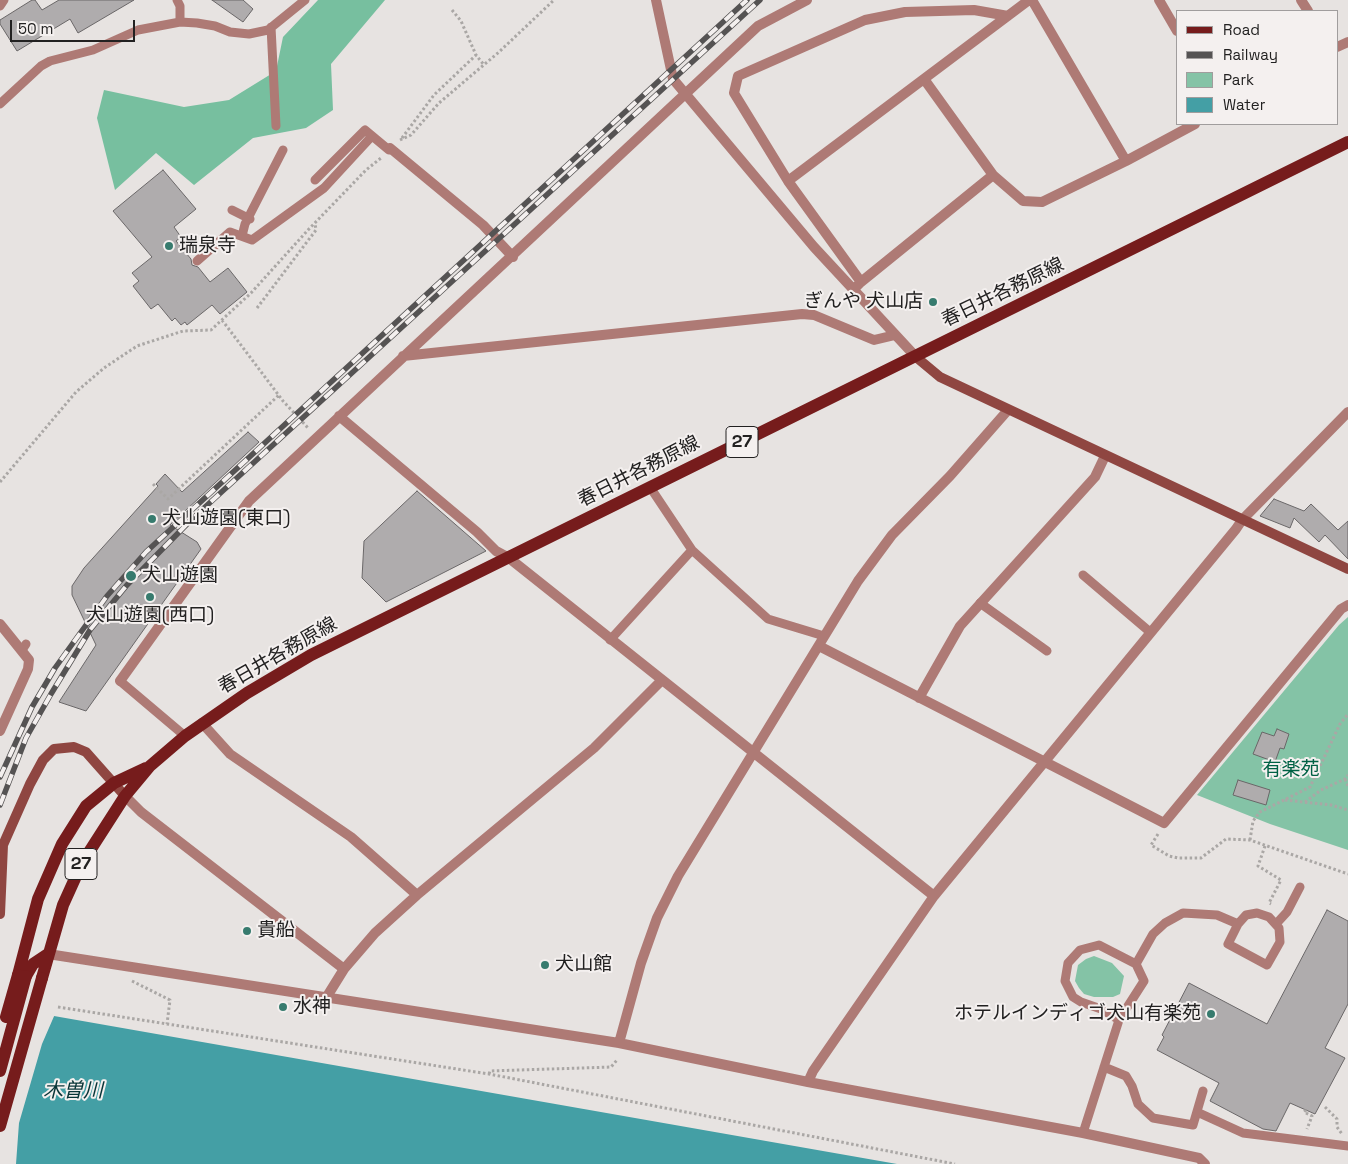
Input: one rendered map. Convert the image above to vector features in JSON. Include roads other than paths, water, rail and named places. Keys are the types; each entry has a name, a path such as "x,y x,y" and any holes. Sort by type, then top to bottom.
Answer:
{"main road":[{"name":"春日井各務原線","path":"0,1126 63,905 82,863 125,796 150,766 202,723 247,693 311,655 1348,142"},
{"name":"春日井各務原線","path":"0,1039 22,975 38,899 62,844 86,806 114,783 150,766"},
{"path":"0,1071 22,975 33,964 48,954"}],"street":[{"path":"656,0 674,79 814,247 857,286"},
{"path":"120,681 250,501 316,437 513,257 758,26 807,0"},
{"path":"788,181 1031,0 1126,161"},
{"path":"1159,0 1176,29"},
{"path":"1008,16 974,10 905,12 865,20 738,76 734,93 788,181 857,286 895,335 916,357 940,377 1348,569"},
{"path":"924,79 993,175 1024,201 1042,202 1126,161 1193,125"},
{"path":"389,149 483,225 513,257"},
{"path":"857,286 993,175"},
{"path":"404,356 802,314 814,315 874,340 895,335"},
{"path":"619,1043 641,963 657,918 678,876 824,636 858,581 892,535 950,476 1008,410"},
{"path":"808,1082 813,1070 934,896 1242,520 1348,412"},
{"path":"340,416 477,532 496,551 509,558 661,681 934,896"},
{"path":"919,698 960,626 1095,477 1105,456"},
{"path":"818,646 1164,823 1341,609 1348,605"},
{"path":"0,624 24,647 29,660 28,669 0,731"},
{"path":"326,998 344,969 375,933 417,895 594,748 661,681"},
{"path":"202,723 230,754 351,837 417,895"},
{"path":"0,914 3,845 30,784 43,760 54,749 74,746 91,756 141,812 344,969"},
{"path":"48,954 619,1043 808,1082 1083,1133 1199,1158 1205,1164"}],"lane":[{"path":"0,6 4,0"},
{"path":"177,0 180,6 180,22"},
{"path":"0,104 40,66 50,60 94,50 138,30 180,22 197,22 230,32 249,34 271,27 306,0"},
{"path":"271,27 276,126"},
{"path":"315,180 365,130 389,149"},
{"path":"197,261 230,232 252,240 324,188 372,136"},
{"path":"242,236 246,224 283,150"},
{"path":"232,210 250,219"},
{"path":"650,487 692,550 768,619 824,636"},
{"path":"610,640 692,550"},
{"path":"1083,575 1150,632"},
{"path":"980,603 1047,651"},
{"path":"120,681 185,736"},
{"path":"1276,924 1287,912 1300,886"},
{"path":"1257,913 1269,917 1279,928 1280,942 1267,965 1228,944 1238,924 1246,915 1257,913"},
{"path":"1136,964 1153,934 1165,923 1183,914 1218,915 1238,924"},
{"path":"1083,1133 1118,1020 1144,980 1136,964 1108,948 1099,946 1080,950 1068,963 1065,981 1073,997 1080,1002 1100,1009 1118,1020"},
{"path":"1104,1068 1126,1076 1132,1086 1138,1104 1153,1118 1193,1125 1203,1091"},
{"path":"1197,1112 1243,1133 1348,1146"}],"water":[{"name":"木曽川","path":"0,1008 54,1016 897,1164 0,1164"}],"railway":[{"path":"0,777 32,707 55,668 107,596 146,552 747,0"},
{"path":"0,805 26,738 51,694 90,630 127,585 192,519 760,0"}],"place":[{"name":"瑞泉寺","path":"169,246"},
{"name":"ぎんや 犬山店","path":"933,302"},
{"name":"犬山遊園(東口)","path":"152,519"},
{"name":"犬山遊園","path":"131,576"},
{"name":"犬山遊園(西口)","path":"150,597"},
{"name":"貴船","path":"247,931"},
{"name":"犬山館","path":"545,965"},
{"name":"水神","path":"283,1007"},
{"name":"ホテルインディゴ犬山有楽苑","path":"1211,1014"}],"park label":[{"name":"有楽苑","path":"1291,770"}]}
